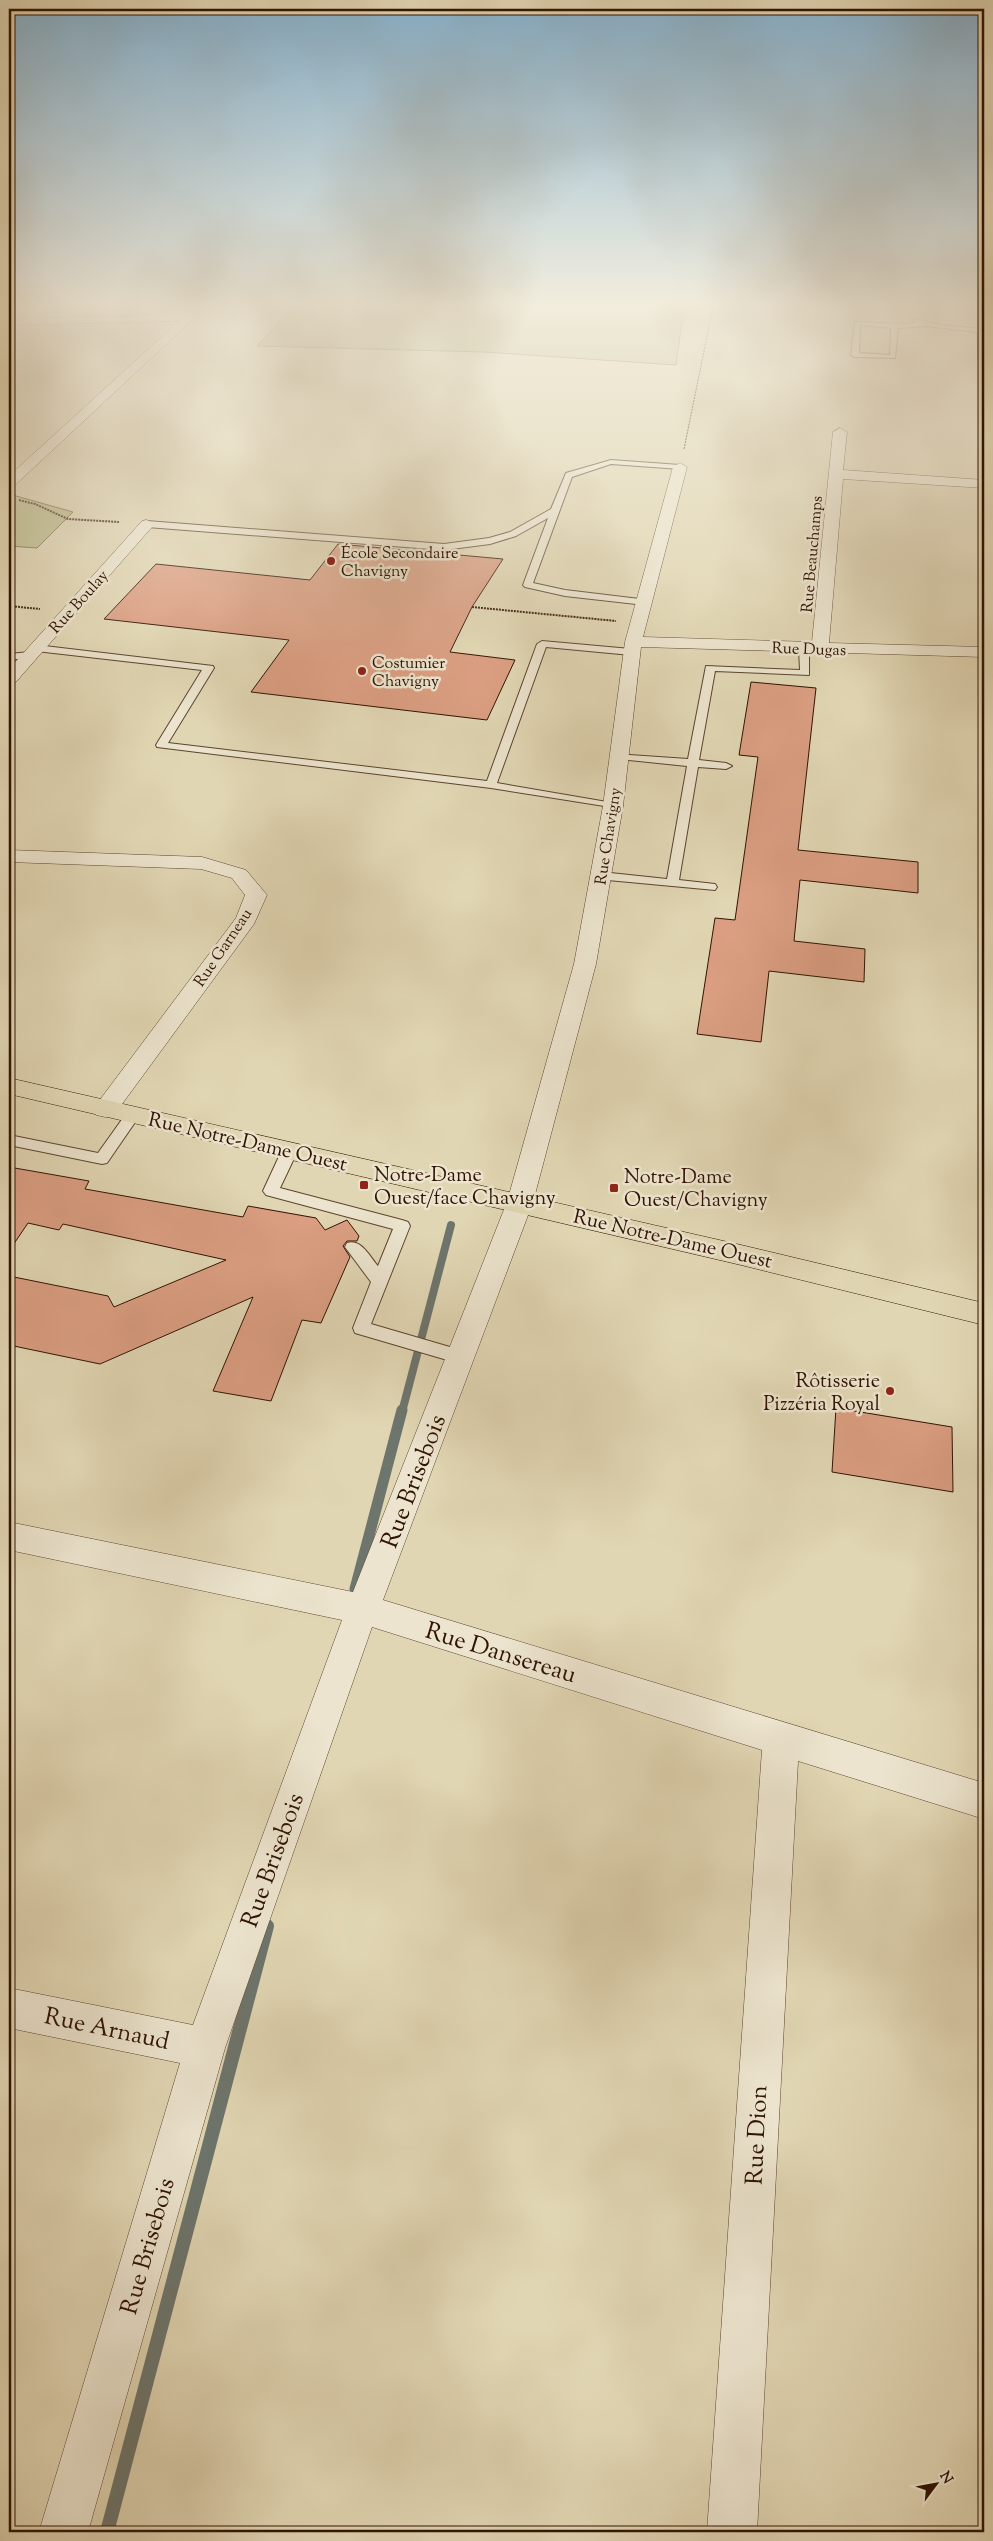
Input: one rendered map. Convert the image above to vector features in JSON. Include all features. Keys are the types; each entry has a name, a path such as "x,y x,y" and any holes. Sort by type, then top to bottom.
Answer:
{"main road":[{"name":"Rue Notre-Dame Ouest","path":"10,1087 520,1202 817,1272 984,1314"}],"street":[{"path":"9,483 72,426"},
{"name":"Rue Beauchamps","path":"812,649 840,432"},
{"name":"Rue Chavigny","path":"520,1202 585,964 613,806 632,647 680,467"},
{"path":"836,474 984,484"},
{"name":"Rue Boulay","path":"9,678 147,524"},
{"name":"Rue Dugas","path":"632,647 984,652"},
{"name":"Rue Garneau","path":"9,856 202,863 239,874 256,895 246,919 105,1109"},
{"name":"Rue Brisebois","path":"62,2532 205,2048 342,1662 520,1202"},
{"name":"Rue Dansereau","path":"9,1536 364,1609 984,1801"},
{"name":"Rue Dion","path":"732,2532 781,1738"},
{"name":"Rue Arnaud","path":"9,2008 205,2048"}],"lane":[{"path":"645,602 565,593 528,584 570,475 611,462 680,467"},
{"path":"147,524 444,546 490,541 513,534 555,510"},
{"path":"491,785 542,644 632,647"},
{"path":"672,883 710,668 805,673 812,649"},
{"path":"9,657 33,651 209,668 161,745 491,785 613,806"},
{"path":"619,756 726,766"},
{"path":"601,876 711,887"},
{"path":"9,1140 102,1159 134,1115"},
{"path":"290,1150 271,1191 402,1226 361,1328 461,1357"},
{"path":"334,1208 339,1224"},
{"path":"352,1247 380,1281"}],"path":[{"path":"680,467 689,426"},
{"path":"18,500 35,504 68,519 147,524"},
{"path":"472,607 639,623"}],"green space":[{"path":"9,494 73,512 37,548 9,546"}],"building":[{"name":"École Secondaire Chavigny","path":"338,544 503,559 472,607 450,652 515,660 487,720 251,692 289,640 104,619 156,564 310,580"},
{"path":"751,682 816,688 798,850 918,862 918,893 800,880 794,941 865,949 864,982 769,971 761,1042 697,1034 715,918 735,920 758,757 739,755"},
{"path":"9,1167 89,1181 85,1189 243,1217 248,1206 316,1218 325,1230 347,1220 359,1236 357,1241 347,1241 343,1246 350,1257 321,1323 302,1320 271,1401 213,1391 253,1297 100,1364 9,1345 9,1276 108,1296 114,1307 226,1260 63,1224 59,1230 28,1223 9,1251"},
{"path":"836,1408 952,1427 953,1492 832,1472"}],"waterway":[{"path":"402,1412 451,1225"},
{"path":"355,1589 402,1410"},
{"path":"107,2532 267,1926"}],"place":[{"name":"École Secondaire Chavigny","path":"331,561"},
{"name":"Costumier Chavigny","path":"362,671"},
{"name":"Notre-Dame Ouest/face Chavigny","path":"364,1185"},
{"name":"Notre-Dame Ouest/Chavigny","path":"614,1188"},
{"name":"Rôtisserie Pizzéria Royal","path":"890,1391"}]}
